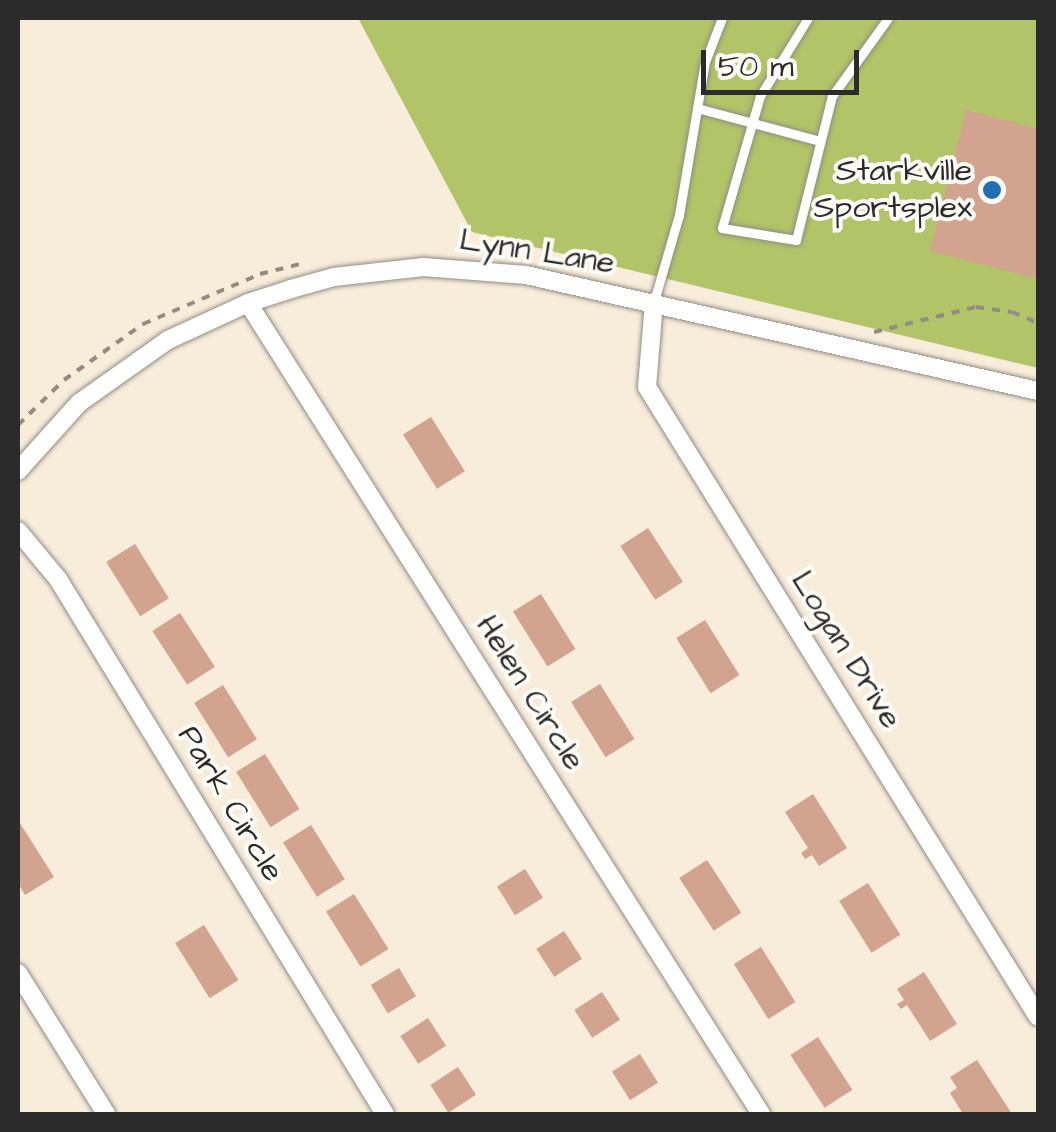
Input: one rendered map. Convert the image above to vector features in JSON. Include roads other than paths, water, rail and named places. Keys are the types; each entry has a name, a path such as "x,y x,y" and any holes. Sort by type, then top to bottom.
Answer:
{"street":[{"name":"Lynn Lane","path":"18,471 79,402 168,340 248,303 334,278 423,267 498,270 1038,391"},
{"name":"Logan Drive","path":"654,302 648,386 1038,1017"},
{"name":"Helen Circle","path":"248,303 762,1114"},
{"name":"Park Circle","path":"18,531 58,579 385,1114"},
{"path":"18,973 106,1114"}],"lane":[{"path":"654,302 679,215 705,62 722,18"},
{"path":"808,18 760,96 722,228 796,240 832,96 888,18"},
{"path":"697,108 820,141"}],"place":[{"name":"Starkville Sportsplex","path":"992,190"}]}
